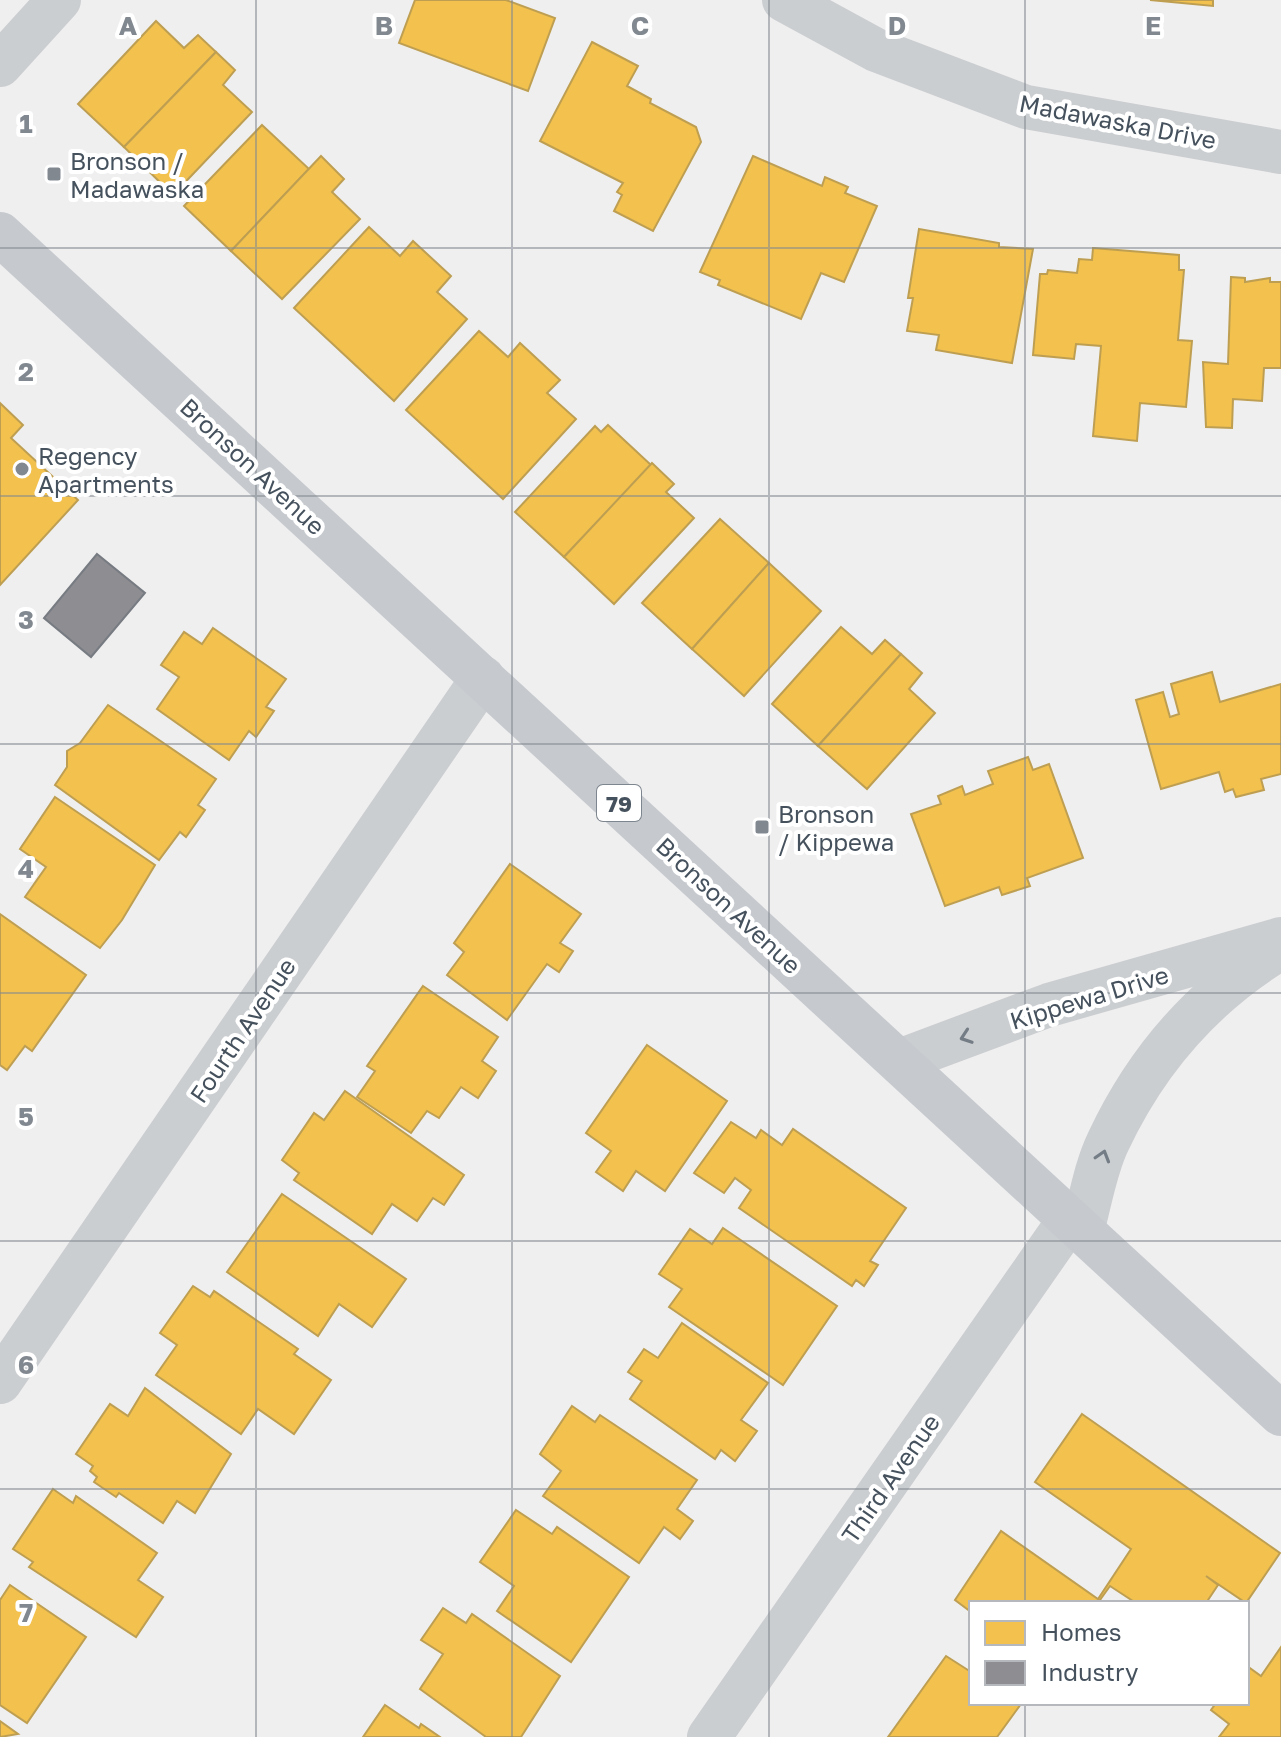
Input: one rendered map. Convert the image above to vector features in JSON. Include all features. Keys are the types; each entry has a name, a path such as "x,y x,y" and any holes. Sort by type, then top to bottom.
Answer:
{"main road":[{"name":"Bronson Avenue","path":"0,234 1281,1414"}],"street":[{"path":"0,65 59,0"},
{"name":"Madawaska Drive","path":"784,0 876,50 1026,107 1281,152"},
{"name":"Fourth Avenue","path":"0,1382 483,678"},
{"name":"Kippewa Drive","path":"899,1061 1049,1005 1281,939"},
{"path":"1076,1225 1107,1144 1149,1069 1183,1027 1232,979 1281,948"},
{"name":"Third Avenue","path":"709,1737 1076,1225"}],"building: Homes":[{"path":"415,0 506,0 555,18 528,91 399,43"},
{"path":"1150,0 1213,0 1213,6"},
{"path":"156,21 184,48 198,35 216,52 124,147 78,104"},
{"path":"592,42 638,66 627,86 651,99 650,103 696,127 701,142 653,231 614,211 622,195 617,192 623,183 540,141"},
{"path":"216,52 235,70 223,85 252,112 173,195 124,147"},
{"path":"262,125 309,169 231,251 184,206"},
{"path":"321,156 344,179 332,192 360,219 282,299 231,251"},
{"path":"753,156 822,186 825,177 848,187 845,193 877,206 844,282 821,273 801,319 718,285 720,280 700,272"},
{"path":"369,227 400,256 413,241 451,276 437,292 467,319 394,401 294,308"},
{"path":"919,229 999,243 999,247 1033,249 1012,363 936,350 939,335 907,331 913,298 908,298"},
{"path":"1093,248 1179,255 1179,270 1184,270 1178,340 1192,341 1186,407 1140,403 1137,441 1093,436 1101,346 1076,344 1074,359 1033,355 1040,274 1047,274 1048,270 1077,273 1079,259 1092,260"},
{"path":"1231,277 1245,278 1245,282 1270,278 1270,282 1281,282 1281,368 1264,368 1262,401 1233,399 1232,428 1206,427 1203,362 1228,364"},
{"path":"479,331 508,357 520,343 560,380 547,393 576,419 503,499 406,410"},
{"name":"Regency Apartments","path":"0,403 23,425 11,438 78,500 0,585"},
{"path":"608,425 651,465 564,557 515,512 595,426 601,432"},
{"path":"652,463 674,484 666,492 694,518 614,604 564,557"},
{"path":"720,519 769,563 692,649 642,603"},
{"path":"769,563 821,611 744,696 692,649"},
{"path":"841,627 872,654 885,640 901,654 818,746 772,704"},
{"path":"213,628 286,679 266,707 274,711 256,737 249,731 229,760 157,709 179,677 161,665 184,632 202,644"},
{"path":"901,654 922,673 909,689 935,713 867,789 818,746"},
{"path":"1212,672 1220,702 1281,684 1281,774 1261,779 1264,790 1236,797 1233,789 1225,792 1219,772 1161,789 1136,700 1163,692 1170,717 1179,714 1171,684"},
{"path":"108,705 216,779 198,805 205,810 186,837 180,832 159,860 55,785 67,767 67,751 80,743"},
{"path":"1028,757 1033,770 1049,764 1083,858 1027,878 1030,886 1002,895 999,887 945,906 911,814 941,804 938,796 962,786 965,795 993,784 988,771"},
{"path":"55,797 155,865 122,920 100,948 25,897 46,867 20,849"},
{"path":"510,864 581,914 560,943 573,951 559,972 547,964 507,1020 447,975 464,952 454,943"},
{"path":"0,914 86,975 32,1051 25,1046 7,1070 0,1065"},
{"path":"423,986 498,1037 482,1061 496,1071 478,1098 461,1087 439,1118 427,1111 411,1133 357,1097 375,1071 367,1066"},
{"path":"647,1045 727,1101 665,1191 636,1171 623,1191 596,1172 611,1151 586,1133"},
{"path":"345,1091 464,1175 444,1205 433,1198 417,1221 392,1204 372,1234 294,1180 299,1173 282,1160 314,1113 324,1120"},
{"path":"731,1122 756,1138 761,1130 782,1145 793,1129 906,1208 870,1261 878,1265 864,1286 856,1280 852,1286 739,1208 751,1190 735,1178 724,1193 694,1173"},
{"path":"282,1194 406,1279 372,1327 339,1304 318,1336 227,1272"},
{"path":"723,1228 837,1306 783,1385 669,1307 682,1289 659,1274 690,1229 712,1244"},
{"path":"193,1286 210,1297 214,1291 298,1349 294,1354 331,1380 294,1434 258,1409 241,1434 156,1375 177,1345 160,1333"},
{"path":"682,1323 768,1383 741,1420 757,1431 735,1461 721,1450 715,1459 630,1399 642,1381 628,1372 644,1349 658,1358"},
{"path":"145,1388 231,1454 195,1513 177,1501 163,1523 119,1493 116,1497 94,1482 97,1477 90,1471 93,1466 76,1454 110,1404 128,1416"},
{"path":"572,1406 595,1422 600,1415 697,1480 677,1509 693,1521 680,1539 664,1527 639,1563 543,1496 561,1471 540,1454"},
{"path":"1082,1414 1280,1553 1247,1601 1206,1576 1218,1585 1207,1601 1133,1601 1110,1586 1102,1601 969,1601 969,1610 955,1600 1001,1531 1098,1599 1131,1549 1035,1482"},
{"path":"53,1489 73,1503 76,1496 157,1553 138,1580 163,1597 136,1637 29,1567 33,1562 13,1549"},
{"path":"516,1510 552,1534 557,1527 629,1577 571,1662 497,1611 514,1586 480,1562"},
{"path":"10,1585 86,1637 27,1723 0,1705 0,1600"},
{"path":"443,1608 466,1623 472,1614 560,1676 521,1737 486,1737 420,1689 443,1654 421,1640"},
{"path":"1281,1647 1281,1737 1219,1737 1229,1724 1211,1710 1215,1705 1249,1705 1249,1667 1261,1676"},
{"path":"946,1656 969,1671 969,1705 1020,1705 997,1737 888,1737"},
{"path":"385,1705 419,1728 421,1724 440,1737 363,1737"},
{"path":"0,1721 18,1734 0,1737"}],"building: Industry":[{"path":"97,554 145,593 91,657 44,618"}],"place":[{"name":"Bronson / Madawaska","path":"54,174"},
{"name":"Regency Apartments","path":"22,469"},
{"name":"Bronson / Kippewa","path":"762,827"}]}
